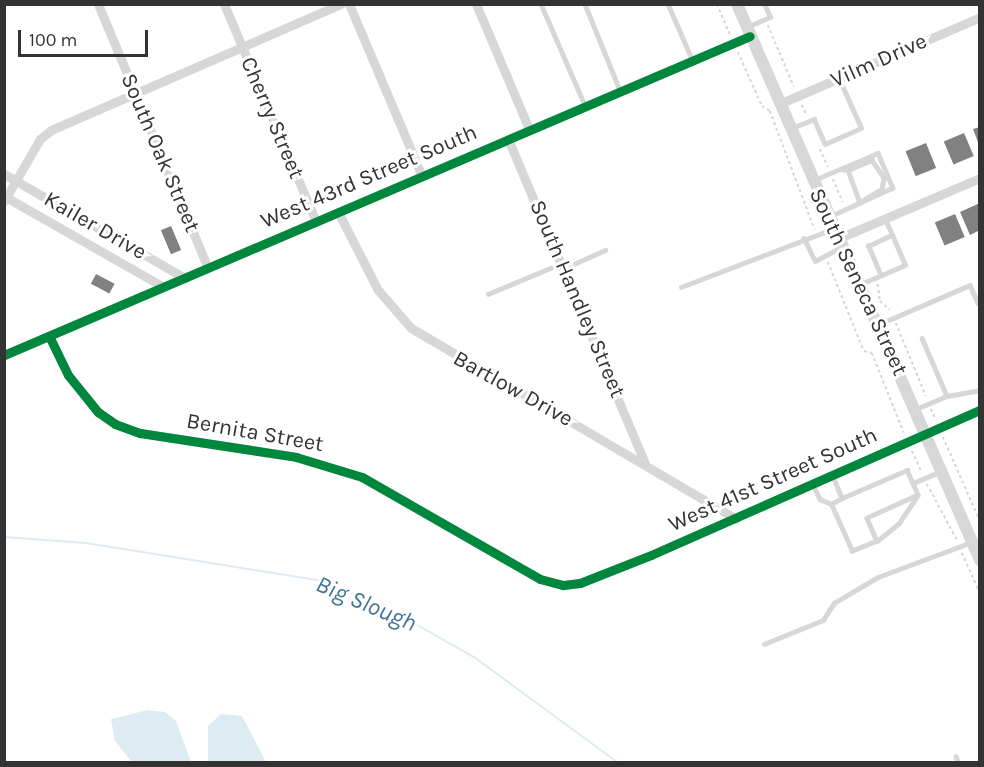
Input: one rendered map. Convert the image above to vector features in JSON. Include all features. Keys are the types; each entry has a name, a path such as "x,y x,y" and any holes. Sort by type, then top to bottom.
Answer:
{"street":[{"name":"South Oak Street","path":"98,4 208,268"},
{"name":"Cherry Street","path":"224,4 316,222"},
{"path":"5,198 40,140 51,130 341,4"},
{"path":"350,4 422,176"},
{"path":"476,4 529,129"},
{"name":"South Seneca Street","path":"737,4 812,181 916,409 980,560"},
{"name":"Vilm Drive","path":"779,104 980,17"},
{"name":"West 43rd Street South","path":"4,355 734,42 748,32"},
{"name":"South Handley Street","path":"508,139 644,461"},
{"name":"Kailer Drive","path":"4,174 184,278"},
{"path":"835,233 885,219 980,178"},
{"name":"Kailer Drive","path":"5,198 162,286"},
{"name":"Bartlow Drive","path":"338,213 366,271 402,321 446,351 644,461 736,519"},
{"name":"Bernita Street","path":"49,336 68,375 98,412 115,424 150,435 296,457 342,471 404,498 540,579 563,585 580,583"},
{"name":"West 41st Street South","path":"580,583 736,519 980,410"}],"lane":[{"path":"541,4 585,105"},
{"path":"585,4 620,90"},
{"path":"668,4 692,59"},
{"path":"748,32 770,17 764,4"},
{"path":"790,129 814,119 825,144 861,128 838,79"},
{"path":"812,181 878,153 893,188 858,202"},
{"path":"804,238 815,261 825,255 835,233 858,202 882,189 884,178 872,160 848,170 840,169"},
{"path":"848,170 858,202"},
{"path":"859,285 905,265 885,219"},
{"path":"681,286 804,238 817,234 835,233"},
{"path":"881,276 868,246 892,235"},
{"path":"488,294 605,250"},
{"path":"877,325 970,285 978,303"},
{"path":"922,338 947,396"},
{"path":"916,409 947,396 980,390"},
{"path":"831,504 907,470 918,495"},
{"path":"913,483 942,471"},
{"path":"832,476 842,498"},
{"path":"813,485 820,499 831,504 852,551 877,541 899,522 918,495"},
{"path":"877,541 867,518 918,495"},
{"path":"764,644 823,620 834,603 878,577 959,546 975,545"},
{"path":"956,756 958,762"}],"path":[{"path":"717,4 762,106 770,111 817,234"},
{"path":"825,255 864,351 872,353 924,478 980,593"}],"shaded area":[{"path":"148,710 165,712 176,721 191,762 132,762 115,741 111,719"},
{"path":"221,714 242,716 266,762 208,762 208,726"}],"building":[{"path":"980,127 980,145 979,145 973,129"},
{"path":"964,133 974,156 954,165 944,142"},
{"path":"926,143 936,168 916,176 906,151"},
{"path":"980,203 980,230 970,235 960,212"},
{"path":"955,214 965,237 945,246 935,223"},
{"path":"171,226 181,250 171,254 161,230"},
{"path":"96,274 115,284 109,294 91,284"}],"waterway":[{"name":"Big Slough","path":"4,537 86,543 322,581 389,609 474,657 617,762"}],"cycle path":[{"path":"4,355 750,36"},
{"path":"49,336 68,375 98,412 115,424 140,433 296,457 362,477 540,579 563,585 580,583 651,555 980,410"}]}
